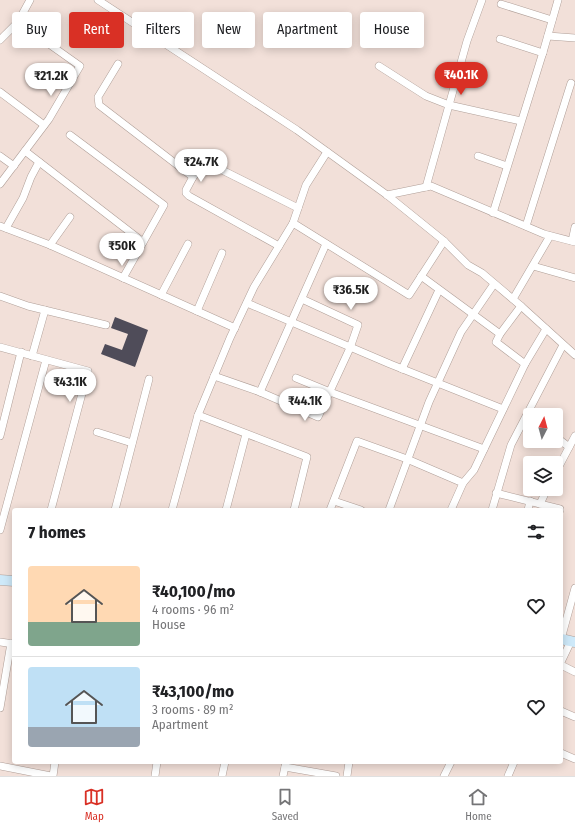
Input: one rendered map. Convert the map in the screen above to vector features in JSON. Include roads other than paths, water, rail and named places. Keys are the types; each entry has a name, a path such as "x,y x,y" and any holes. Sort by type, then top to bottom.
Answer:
{"street":[{"path":"23,12 30,0"},
{"path":"98,0 297,130 387,195 444,241 468,265 482,273 513,299 575,355"},
{"path":"426,187 467,41 482,0"},
{"path":"493,213 558,0"},
{"path":"501,4 552,20"},
{"path":"1,37 12,27"},
{"path":"548,36 575,38"},
{"path":"500,39 543,53"},
{"path":"0,184 44,125 80,66 55,48"},
{"path":"118,64 98,97 99,105 193,177"},
{"path":"379,66 426,96 449,105 521,121"},
{"path":"526,226 571,83"},
{"path":"0,92 44,125"},
{"path":"70,135 164,205 123,278"},
{"path":"25,151 143,242"},
{"path":"173,508 198,415 214,376 254,287 293,223 306,186 327,152"},
{"path":"0,156 14,166"},
{"path":"478,156 508,166"},
{"path":"39,162 31,177 23,198 3,227 50,245 235,328"},
{"path":"279,246 188,196 186,190 193,177 204,165 210,164 298,208"},
{"path":"387,195 431,186 550,236 573,241 575,227"},
{"path":"50,245 70,218"},
{"path":"293,223 409,295 444,241"},
{"path":"513,299 550,236"},
{"path":"161,295 188,244"},
{"path":"260,392 326,244"},
{"path":"197,311 222,253"},
{"path":"533,266 575,278"},
{"path":"421,276 500,334"},
{"path":"390,508 420,425 461,332 494,284"},
{"path":"402,369 439,290"},
{"path":"0,296 28,306 106,325"},
{"path":"214,376 260,392 318,417 350,348 358,325 302,299"},
{"path":"247,303 350,348 503,409"},
{"path":"521,306 500,334 496,342 525,364"},
{"path":"32,356 45,310"},
{"path":"453,508 463,483 474,470 525,364 546,329"},
{"path":"532,408 563,345"},
{"path":"0,346 88,371 52,508"},
{"path":"0,436 21,352"},
{"path":"0,530 46,360"},
{"path":"296,378 484,449"},
{"path":"116,508 149,379"},
{"path":"198,415 307,457 294,508"},
{"path":"492,508 511,445 523,425"},
{"path":"97,432 132,443"},
{"path":"227,508 246,434"},
{"path":"563,459 575,436"},
{"path":"331,508 357,441 407,459 463,483"},
{"path":"563,442 569,447"},
{"path":"496,493 556,508"},
{"path":"540,504 544,496"},
{"path":"334,501 355,508"},
{"path":"528,508 530,501"},
{"path":"0,580 12,581"},
{"path":"563,655 567,640 575,588"},
{"path":"0,642 12,644"},
{"path":"0,708 12,649"},
{"path":"563,667 575,672"},
{"path":"563,712 575,717"},
{"path":"563,754 575,759"},
{"path":"0,766 52,776 55,764"},
{"path":"155,776 157,764"},
{"path":"222,776 225,764"},
{"path":"283,776 285,764 336,776"},
{"path":"347,776 349,764"},
{"path":"444,776 450,764"},
{"path":"508,776 513,764"}]}
